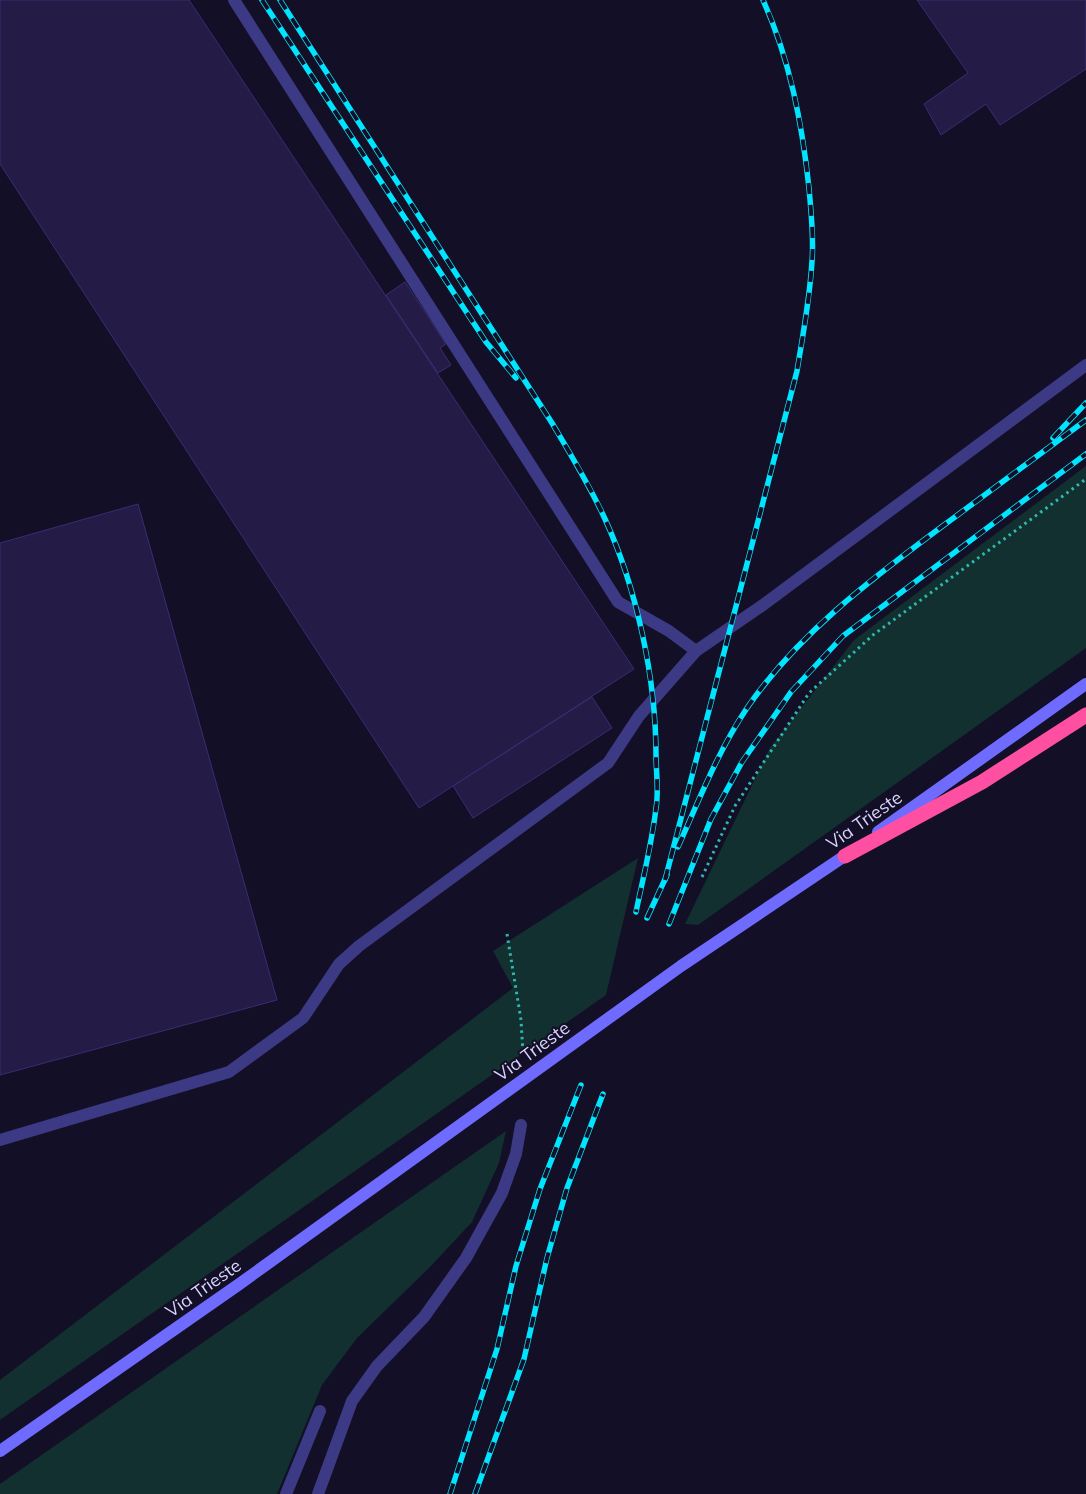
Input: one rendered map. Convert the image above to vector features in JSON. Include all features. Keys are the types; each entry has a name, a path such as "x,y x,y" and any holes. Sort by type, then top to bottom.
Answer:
{"highway":[{"path":"845,856 982,782 1086,715"}],"main road":[{"name":"Via Trieste","path":"0,1451 238,1285 681,966 845,856 1086,684"}],"street":[{"path":"234,0 618,602 669,631 696,651"},
{"path":"0,1140 229,1072 303,1018 339,964 359,946 608,763 639,716 696,651 763,605 1086,365"},
{"path":"318,1494 352,1401 377,1366 424,1317 466,1258 502,1193 516,1154 521,1125"},
{"path":"286,1494 320,1411"}],"path":[{"path":"702,877 735,806 810,693 873,635 1086,479"},
{"path":"507,934 521,1020 524,1053"}],"green space":[{"path":"1086,466 1086,648 698,925 685,924 770,748 854,640"},
{"path":"638,858 606,995 0,1420 0,1380 513,988 493,951"},
{"path":"506,1131 499,1163 472,1222 429,1268 357,1338 322,1385 277,1494 0,1494 0,1484"}],"building":[{"path":"0,0 189,0 634,669 419,808 0,164"},
{"path":"917,0 1086,0 1086,69 1000,125 986,104 941,135 924,104 968,73"},
{"path":"405,282 446,344 440,348 451,365 438,373 386,295"},
{"path":"138,504 277,1000 0,1075 0,543"},
{"path":"592,697 612,728 473,818 453,786"}],"railway":[{"path":"262,0 486,342 516,378"},
{"path":"280,0 552,423 593,495 616,546 635,604 642,635 653,696 655,726 657,802 650,847 636,912"},
{"path":"665,880 797,371 810,289 813,252 809,188 803,140 788,69 763,0"},
{"path":"1053,438 1086,403"},
{"path":"678,847 727,741 747,708 788,656 836,610 887,568 1086,420"},
{"path":"669,924 711,819 742,762 791,692 843,636 1086,454"},
{"path":"647,918 667,875"},
{"path":"450,1494 497,1349 516,1266 540,1189 581,1085"},
{"path":"475,1494 524,1359 547,1258 567,1188 603,1094"}]}
